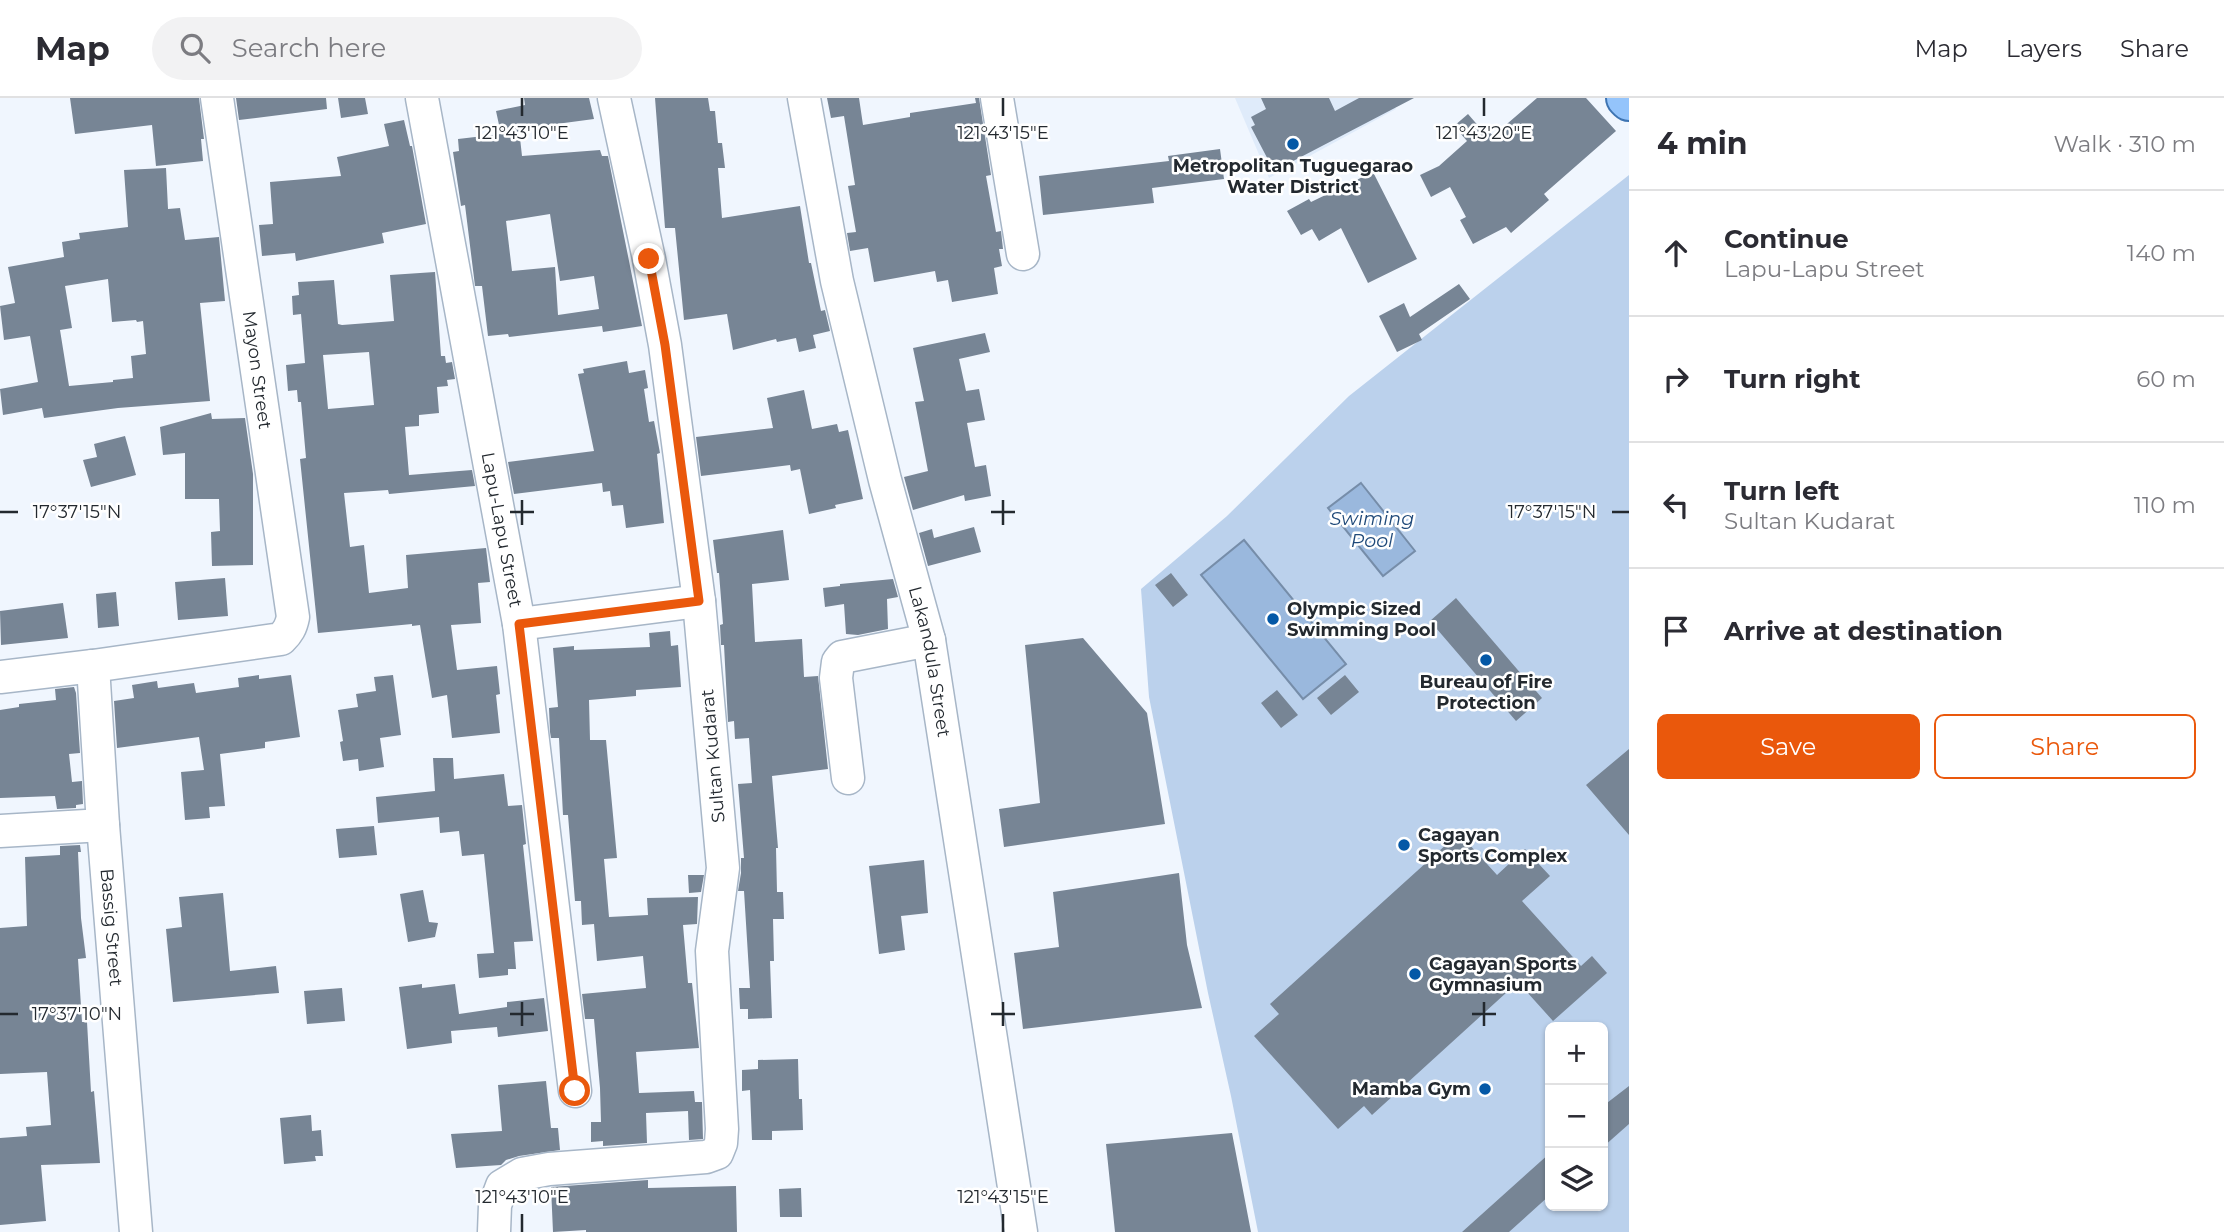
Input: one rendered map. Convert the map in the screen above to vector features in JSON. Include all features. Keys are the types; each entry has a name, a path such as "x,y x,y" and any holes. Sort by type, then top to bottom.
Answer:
{"street":[{"name":"Mayon Street","path":"93,666 281,639 288,632 293,617 217,98"},
{"name":"Lapu-Lapu Street","path":"422,98 519,624 575,1091"},
{"name":"Sultan Kudarat","path":"494,1232 495,1205 502,1186 522,1174 549,1168 706,1157 717,1153 721,1143 712,951 723,868 699,601 665,345 614,98"},
{"name":"Lakandula Street","path":"804,98 837,281 885,480 929,640 1021,1232"},
{"path":"997,98 1023,254"},
{"path":"519,624 699,601"},
{"path":"848,778 836,678 838,662 842,657 929,640"},
{"path":"0,677 93,666"},
{"name":"Bassig Street","path":"93,666 136,1232"},
{"path":"0,831 103,825"}],"shaded area":[{"name":"Metropolitan Tuguegarao Water District","path":"1235,98 1390,98 1396,109 1269,178"},
{"name":"Cagayan Sports Complex","path":"1629,175 1629,1232 1258,1232 1149,697 1141,589 1227,516 1349,396"}],"water":[{"name":"Swiming Pool","path":"1361,483 1415,551 1383,576 1328,508"},
{"name":"Olympic Sized Swimming Pool","path":"1244,540 1346,664 1303,699 1201,575"}],"building":[{"path":"70,98 199,98 204,139 201,139 203,161 156,166 152,125 75,134"},
{"path":"236,98 326,98 327,109 239,120"},
{"path":"338,98 365,98 368,114 341,118"},
{"path":"524,98 589,98 594,119 519,129 522,156 600,150 602,156 608,156 642,326 603,332 602,326 509,337 508,334 488,336 482,286 475,286 465,205 461,206 453,152 459,151 458,139 501,134 496,111 525,105","holes":["550,214 560,281 594,276 599,309 558,315 555,267 512,271 506,221"]},
{"path":"655,98 708,98 710,111 715,111 718,143 722,143 725,168 718,168 722,218 800,206 809,263 821,311 825,310 830,331 813,335 816,348 799,352 796,338 777,342 776,339 733,350 727,314 684,320 675,228 665,228"},
{"path":"827,98 859,98 863,125 910,117 910,113 976,103 975,98 979,98 991,175 986,176 996,232 1001,231 1003,249 999,249 1002,266 994,268 998,294 952,302 948,280 937,282 935,271 874,282 868,248 850,251 847,233 856,232 848,186 855,185 844,116 831,118"},
{"name":"Metropolitan Tuguegarao Water District","path":"1261,98 1329,98 1335,111 1359,98 1414,98 1274,171 1251,127 1255,125 1251,117 1266,109"},
{"path":"1537,98 1586,98 1616,131 1544,194 1549,200 1511,233 1506,227 1473,244 1460,220 1466,217 1450,187 1431,197 1420,175 1439,166 1467,141 1454,126 1468,114 1481,129 1484,126 1493,136"},
{"path":"404,120 412,146 426,224 382,233 384,243 296,261 295,253 262,256 259,225 273,224 270,182 341,176 337,157 389,146 384,124"},
{"path":"1220,149 1224,179 1152,188 1154,203 1043,215 1039,176 1169,161 1168,156"},
{"path":"166,168 168,209 180,208 185,240 219,237 225,301 200,303 210,401 118,408 44,418 42,408 3,415 0,389 38,382 30,336 4,340 0,306 15,303 8,267 64,257 62,242 80,239 79,233 128,227 124,170","holes":["108,279 112,322 143,321 146,354 131,356 133,378 69,386 60,330 72,328 65,286"]},
{"path":"1373,172 1417,259 1368,283 1341,228 1319,241 1312,229 1301,235 1287,211"},
{"path":"435,272 441,356 445,356 446,363 452,362 455,379 447,380 448,386 437,387 439,413 419,415 419,426 405,427 409,475 472,470 475,486 389,494 388,490 344,493 350,547 364,545 369,593 408,588 406,555 486,548 490,582 478,583 481,623 451,625 457,670 497,666 500,694 496,695 500,733 452,738 447,695 432,698 420,625 318,633 300,459 306,458 301,402 298,402 297,390 288,391 286,365 305,363 301,314 293,315 292,296 299,295 298,282 334,280 338,324 394,321 390,275","holes":["369,352 374,405 328,409 323,355"]},
{"path":"1459,284 1470,299 1419,334 1422,340 1397,352 1379,316 1404,303 1410,317"},
{"path":"985,333 990,352 959,359 966,391 979,389 985,420 967,423 975,467 986,465 991,496 965,501 964,495 913,510 904,477 928,471 915,402 924,401 913,348"},
{"path":"627,361 629,373 645,370 648,388 644,389 649,422 654,421 660,453 657,454 664,523 626,528 623,505 612,506 610,491 603,492 602,483 514,494 508,462 594,451 578,374 584,373 583,369"},
{"path":"804,390 812,429 837,424 839,432 848,430 863,499 809,514 800,469 791,471 790,465 701,476 696,437 773,428 767,398"},
{"path":"211,413 212,419 245,418 253,474 253,565 212,566 211,532 220,531 219,499 185,499 185,453 163,455 160,427"},
{"path":"125,436 136,475 91,487 83,460 97,457 94,444"},
{"path":"974,527 981,552 928,566 919,533 932,529 934,538"},
{"path":"783,530 789,580 752,584 755,642 802,639 804,677 818,676 828,769 772,776 778,848 777,892 783,892 784,919 773,919 774,961 770,961 772,1018 748,1019 748,1009 740,1009 739,988 750,988 744,891 738,891 741,858 744,858 738,784 752,783 749,738 735,739 734,721 728,722 724,645 721,645 720,625 723,624 719,573 713,540"},
{"path":"1171,573 1188,595 1173,607 1155,585"},
{"path":"225,578 228,616 178,620 175,582"},
{"path":"893,579 898,597 887,599 888,629 858,635 846,634 844,604 825,607 823,588"},
{"path":"116,592 119,626 98,628 96,594"},
{"name":"Bureau of Fire Protection","path":"1456,598 1542,698 1516,721 1430,621"},
{"path":"63,603 68,638 1,645 0,611"},
{"path":"670,631 671,646 678,645 681,687 636,690 636,696 589,700 590,740 606,740 617,858 604,859 609,917 648,915 647,898 698,897 697,924 683,925 688,983 692,983 699,1048 636,1052 639,1093 694,1091 695,1102 702,1102 703,1139 689,1140 688,1111 646,1113 647,1143 603,1146 603,1141 591,1142 591,1122 601,1122 600,1088 594,1019 585,1019 582,994 646,988 643,956 597,961 594,924 582,925 581,901 575,901 568,815 563,815 559,738 551,738 550,732 549,708 558,707 553,648 574,646 574,650 650,647 649,633"},
{"path":"1083,638 1147,713 1165,824 1004,847 999,809 1040,803 1025,645"},
{"path":"259,675 259,679 291,675 300,737 265,742 265,748 220,754 225,806 209,807 210,818 185,820 181,772 204,770 199,737 117,748 114,701 134,698 132,685 157,681 158,688 194,683 196,693 239,687 238,678"},
{"path":"393,675 401,735 380,738 384,767 359,771 358,759 343,761 338,710 358,707 356,694 376,691 374,677"},
{"path":"1345,675 1359,692 1331,715 1317,698"},
{"path":"74,687 80,753 69,754 72,782 82,781 83,804 76,805 76,808 57,809 55,796 0,798 0,710 19,707 19,704 56,700 55,689"},
{"path":"1277,690 1298,715 1281,728 1261,703"},
{"path":"1629,749 1629,835 1586,785"},
{"path":"433,758 453,758 454,779 504,774 508,806 522,805 526,844 523,845 533,941 514,942 516,969 508,969 508,975 479,978 477,954 494,953 484,854 462,856 459,831 440,833 439,817 378,823 376,797 435,791"},
{"path":"374,826 377,855 339,858 336,829"},
{"name":"Cagayan Sports Gymnasium","path":"1459,833 1497,875 1525,849 1550,876 1522,901 1581,966 1592,956 1607,973 1553,1021 1518,982 1372,1115 1364,1106 1338,1129 1254,1036 1279,1014 1270,1004"},
{"path":"80,845 81,918 86,958 78,959 82,1022 87,1022 91,1092 94,1091 100,1163 41,1165 46,1221 0,1225 0,1138 27,1136 26,1127 51,1125 47,1072 0,1074 0,928 27,926 25,857 60,855 60,846"},
{"path":"924,860 928,913 901,916 905,950 879,954 869,866"},
{"path":"1179,873 1187,945 1202,1008 1023,1029 1014,953 1059,947 1053,892"},
{"path":"688,875 704,875 701,892 689,893"},
{"path":"423,890 429,922 438,923 435,937 408,942 400,894"},
{"path":"223,893 230,971 276,966 279,993 173,1002 166,929 182,927 179,897"},
{"path":"422,984 422,988 455,984 459,1014 507,1007 507,1002 544,998 548,1031 498,1037 497,1027 451,1031 452,1043 407,1049 399,987"},
{"path":"342,988 345,1021 307,1024 304,991"},
{"path":"798,1059 803,1130 772,1131 772,1140 752,1140 750,1090 742,1091 742,1070 758,1069 758,1060"},
{"path":"546,1081 551,1128 558,1128 560,1150 519,1156 506,1160 501,1165 456,1168 451,1134 502,1131 498,1085"},
{"path":"1629,1086 1629,1124 1608,1143 1608,1102"},
{"path":"311,1115 312,1131 321,1130 323,1156 315,1156 316,1161 284,1164 280,1118"},
{"path":"1232,1133 1251,1232 1115,1232 1106,1144"},
{"path":"1545,1157 1545,1200 1509,1232 1462,1232"},
{"path":"648,1180 648,1188 736,1186 737,1232 553,1232 551,1187"},
{"path":"801,1188 802,1217 780,1217 779,1189"}],"place":[{"name":"Metropolitan Tuguegarao Water District","path":"1293,144"},
{"name":"Olympic Sized Swimming Pool","path":"1273,619"},
{"name":"Bureau of Fire Protection","path":"1486,660"},
{"name":"Cagayan Sports Complex","path":"1404,845"},
{"name":"Cagayan Sports Gymnasium","path":"1415,974"},
{"name":"Mamba Gym","path":"1485,1089"}],"route":[{"path":"575,1091 519,624 699,601 665,345 649,259"}]}
